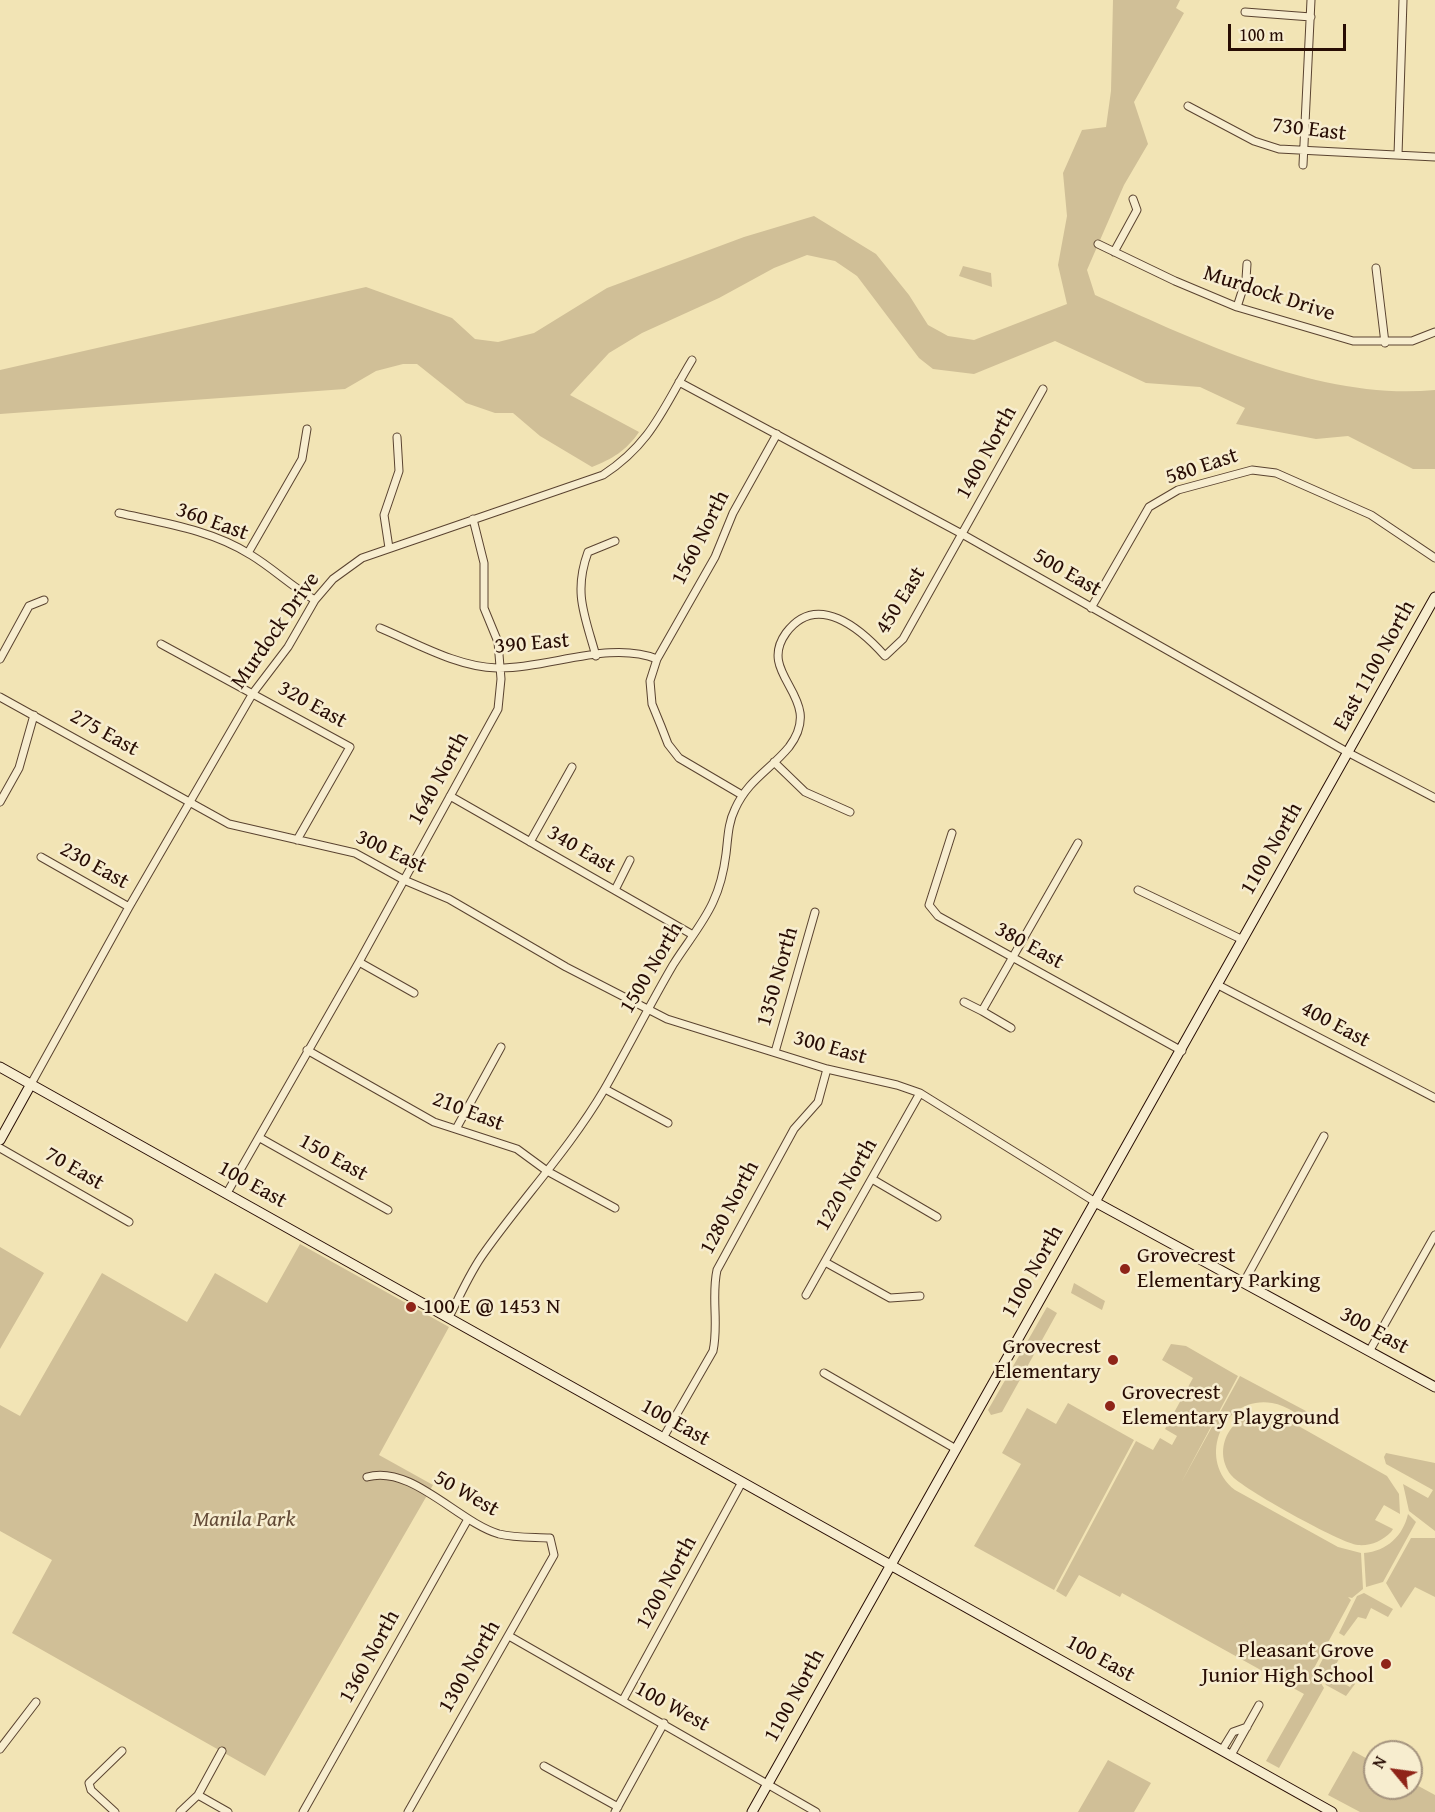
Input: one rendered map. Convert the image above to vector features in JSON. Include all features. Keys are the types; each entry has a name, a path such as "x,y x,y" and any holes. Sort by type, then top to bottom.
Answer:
{"main road":[{"name":"East 1100 North","path":"1349,753 1435,597"},
{"name":"1100 North","path":"752,1812 1349,753"},
{"name":"100 East","path":"0,1067 1332,1812"},
{"path":"0,1140 31,1084"},
{"name":"300 East","path":"1096,1203 1435,1387"}],"street":[{"path":"1303,165 1311,0"},
{"path":"1398,155 1402,0"},
{"path":"1245,12 1311,17"},
{"name":"730 East","path":"1188,106 1254,141 1279,148 1305,152 1435,157"},
{"path":"1114,252 1137,210 1132,200"},
{"name":"Murdock Drive","path":"1098,244 1237,307 1353,341 1384,343 1412,341 1435,332"},
{"path":"1237,307 1246,279 1247,264"},
{"path":"1376,268 1384,343"},
{"name":"Murdock Drive","path":"31,1084 129,907 253,693 288,646 315,600 333,579 362,558 603,476 628,459 649,436 692,360"},
{"name":"500 East","path":"679,382 962,534 1349,753 1435,798"},
{"name":"1400 North","path":"962,534 1043,389"},
{"path":"248,553 302,459 307,429"},
{"name":"1560 North","path":"742,795 679,758 668,744 652,704 650,681 657,659 715,557 733,513 777,434"},
{"path":"390,548 384,515 399,471 397,437"},
{"name":"580 East","path":"1091,608 1149,507 1178,490 1252,470 1276,473 1371,515 1435,558"},
{"name":"360 East","path":"119,513 207,534 248,553 315,600"},
{"name":"1640 North","path":"227,1193 359,962 498,708 498,642 484,608 484,563 472,519"},
{"name":"450 East","path":"796,624 820,615 844,620 885,656 903,639 962,534"},
{"path":"596,656 579,591 581,570 588,552 615,540"},
{"path":"0,659 29,606 44,600"},
{"name":"1500 North","path":"448,1317 483,1255 547,1171 604,1089 647,1010 712,904 722,877 728,828 742,795 753,781 789,747 801,726 800,705 780,672 778,660 779,646 786,633 796,624"},
{"name":"390 East","path":"380,628 463,662 499,668 628,652 657,659"},
{"name":"320 East","path":"161,644 350,747 297,840"},
{"name":"275 East","path":"0,698 190,801"},
{"path":"0,802 19,768 34,715"},
{"path":"774,762 805,792 850,812"},
{"path":"530,842 572,766"},
{"name":"340 East","path":"450,796 693,934"},
{"name":"300 East","path":"190,801 229,824 355,853 404,880 449,899 647,1010 693,1028 827,1068 897,1084 920,1093 1096,1203"},
{"name":"380 East","path":"952,833 929,905 938,916 1182,1051"},
{"path":"982,1011 1078,843"},
{"name":"230 East","path":"41,858 129,907"},
{"path":"615,890 630,860"},
{"path":"1138,890 1243,940"},
{"name":"1350 North","path":"775,1052 815,912"},
{"path":"359,962 414,993"},
{"name":"400 East","path":"1218,984 1435,1098"},
{"path":"964,1002 1011,1028"},
{"path":"456,1129 501,1047"},
{"name":"210 East","path":"307,1050 434,1122 517,1149 547,1171 615,1209"},
{"name":"1280 North","path":"663,1438 713,1351 716,1336 713,1288 717,1269 794,1129 818,1102 827,1068"},
{"path":"604,1089 668,1123"},
{"name":"1220 North","path":"806,1295 920,1093"},
{"path":"1244,1282 1324,1136"},
{"name":"150 East","path":"260,1138 388,1210"},
{"name":"70 East","path":"0,1148 129,1222"},
{"path":"872,1179 937,1217"},
{"path":"1370,1350 1434,1238"},
{"path":"825,1262 890,1298 920,1296"},
{"path":"825,1373 956,1449"},
{"name":"50 West","path":"367,1477 380,1474 403,1480 468,1519 500,1534 550,1538"},
{"name":"1200 North","path":"622,1700 742,1482"},
{"name":"1360 North","path":"303,1812 468,1519"},
{"name":"1300 North","path":"408,1812 554,1555 550,1538"},
{"name":"100 West","path":"509,1636 816,1812"},
{"path":"0,1749 36,1702"},
{"path":"1227,1753 1233,1732 1246,1727 1259,1705"},
{"path":"544,1766 617,1810 664,1723"},
{"path":"115,1812 91,1790 89,1783 122,1751"},
{"path":"180,1812 198,1794 222,1751"},
{"path":"198,1794 228,1812"}],"green space":[{"path":"1113,0 1180,0 1176,8 1184,13 1134,102 1148,144 1124,185 1087,270 1095,295 1217,348 1304,377 1348,386 1392,391 1435,390 1435,469 1413,469 1348,436 1316,439 1236,424 1245,408 1200,387 1146,383 1055,341 974,374 933,369 919,358 857,276 835,261 807,255 774,268 719,298 642,333 609,353 570,395 639,432 618,454 592,467 540,436 513,413 495,413 466,403 417,364 403,364 376,371 345,389 0,414 0,370 366,287 452,318 475,339 498,342 534,333 607,288 744,237 814,216 876,254 909,295 928,325 948,336 974,340 1067,304 1058,265 1067,216 1063,173 1082,130 1106,127 1111,91"},
{"path":"963,266 991,273 992,287 959,276"},
{"name":"Manila Park","path":"300,1244 449,1327 379,1455 433,1485 265,1776 12,1633 52,1560 0,1531 0,1405 20,1416 102,1273 187,1322 215,1273 267,1303"},
{"path":"0,1247 44,1273 0,1349"},
{"path":"1074,1283 1105,1301 1102,1310 1071,1293"},
{"path":"1047,1307 1057,1313 1002,1412 991,1415 988,1410"},
{"path":"1171,1344 1186,1346 1238,1376 1181,1483 1240,1376 1321,1419 1317,1426 1289,1409 1272,1403 1254,1403 1240,1409 1228,1419 1220,1432 1216,1447 1217,1463 1223,1477 1235,1490 1338,1547 1361,1553 1363,1589 1352,1598 1348,1597 1351,1600 1313,1670 1324,1688 1279,1768 1266,1761 1304,1694 1122,1593 1120,1597 1079,1575 1066,1597 1056,1591 1136,1441 1153,1450 1160,1438 1172,1445 1177,1436 1165,1429 1193,1378 1162,1360"},
{"path":"1068,1403 1134,1440 1054,1590 974,1546 1021,1464 1002,1453 1027,1408 1056,1424"},
{"path":"1263,1412 1279,1415 1387,1476 1399,1494 1400,1514 1384,1505 1375,1520 1393,1529 1391,1532 1372,1544 1358,1545 1348,1542 1271,1503 1231,1475 1225,1465 1223,1454 1228,1434 1242,1418"},
{"path":"1386,1453 1435,1463 1435,1531 1409,1511 1403,1484 1428,1498 1433,1490 1386,1464 1384,1457"},
{"path":"1408,1514 1416,1522 1383,1582 1366,1587 1364,1553 1380,1549 1393,1541 1406,1522"},
{"path":"1411,1538 1435,1538 1435,1597 1415,1587 1401,1608 1386,1583"},
{"path":"1364,1593 1393,1609 1388,1617 1371,1608 1366,1619 1358,1617 1344,1636 1339,1633 1357,1596"},
{"path":"1334,1645 1343,1651 1330,1676 1350,1687 1354,1681 1355,1684 1346,1696 1326,1685 1317,1670 1329,1647"},
{"path":"1353,1751 1363,1756 1363,1800 1423,1800 1423,1788 1435,1795 1435,1812 1360,1812 1328,1795"},
{"path":"1108,1760 1151,1783 1134,1812 1078,1812"}],"place":[{"name":"Grovecrest Elementary Parking","path":"1125,1269"},
{"name":"100 E @ 1453 N","path":"411,1307"},
{"name":"Grovecrest Elementary","path":"1113,1360"},
{"name":"Grovecrest Elementary Playground","path":"1110,1406"},
{"name":"Pleasant Grove Junior High School","path":"1386,1664"}]}
